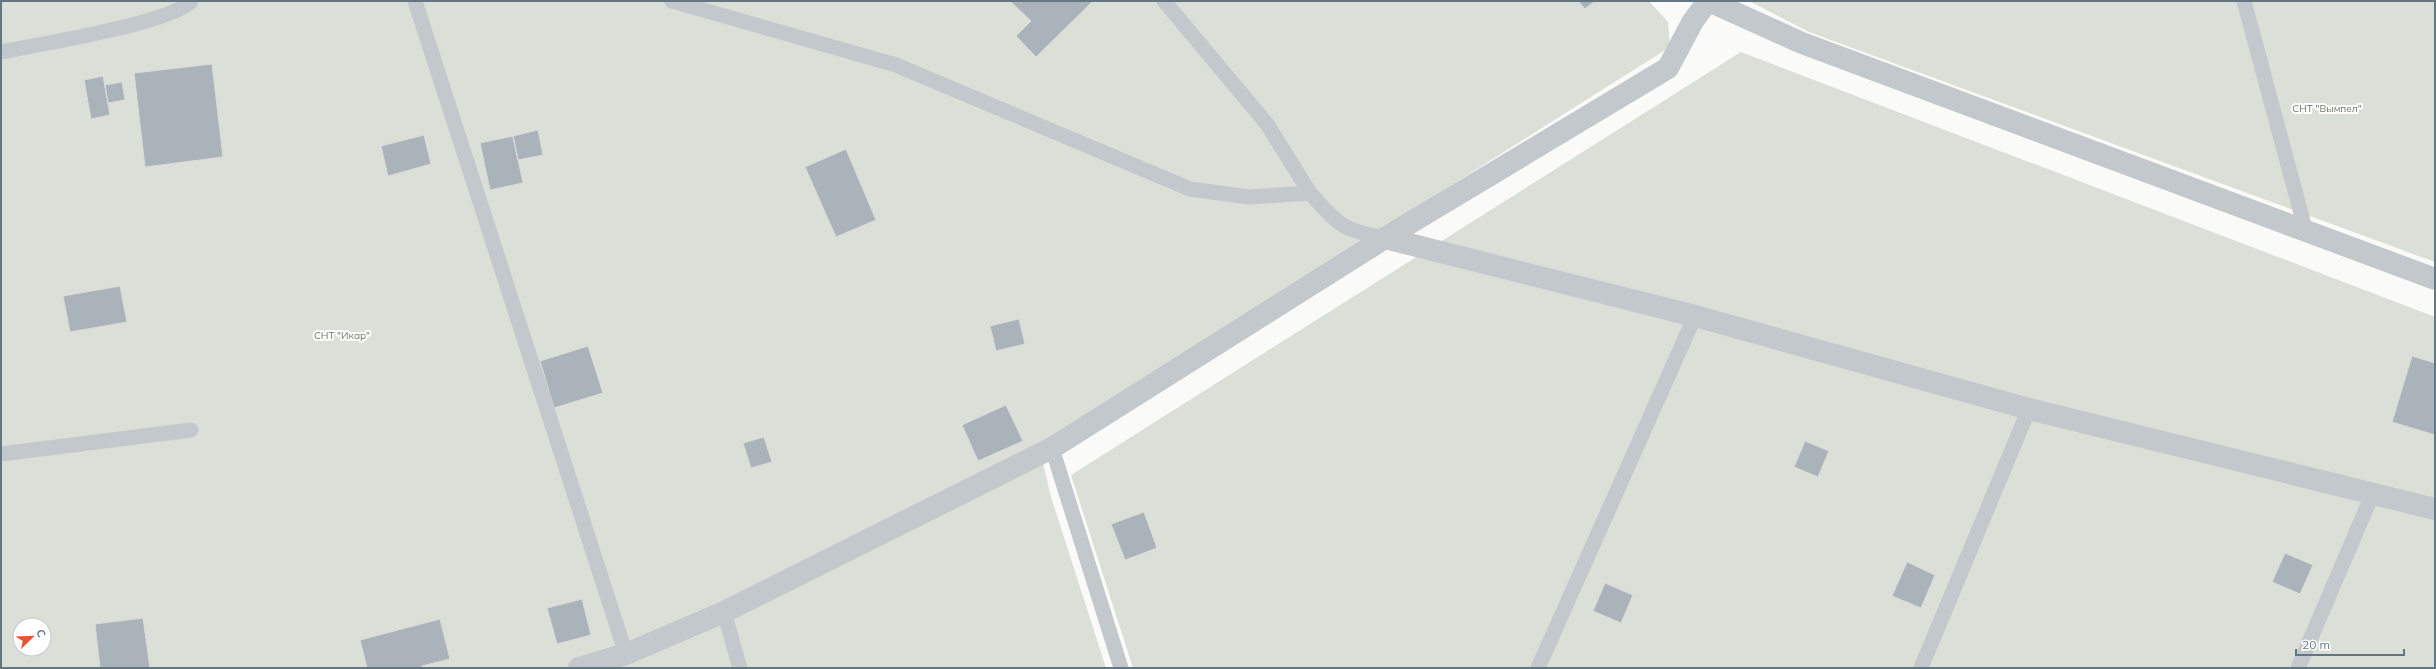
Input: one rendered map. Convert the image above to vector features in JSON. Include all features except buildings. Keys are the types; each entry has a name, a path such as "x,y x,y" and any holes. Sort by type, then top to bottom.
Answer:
{"street":[{"path":"579,668 626,654 724,612 1052,448 1385,238 1668,68 1693,21 1709,1 1802,43 2435,279"},
{"path":"1385,238 1694,316 2029,409 2435,509"}],"lane":[{"path":"1,52 120,28 166,14 188,4 191,1"},
{"path":"415,1 626,654"},
{"path":"672,1 896,66 1190,189 1249,197 1310,193"},
{"path":"1164,1 1267,124 1310,193 1334,221 1353,232 1385,238"},
{"path":"2244,1 2306,232"},
{"path":"1538,668 1694,316"},
{"path":"1921,668 2029,409"},
{"path":"1,454 191,430"},
{"path":"1052,448 1121,668"},
{"path":"2298,668 2373,493"},
{"path":"724,612 740,668"}],"green space":[{"name":"СНТ \"Икар\"","path":"1,1 1649,1 1668,22 1670,47 1039,446 1051,497 1106,668 1,668"},
{"name":"СНТ \"Вымпел\"","path":"1749,1 2435,1 2435,262 1809,32"},
{"path":"1741,52 2435,317 2435,668 1133,668 1071,475"}]}
